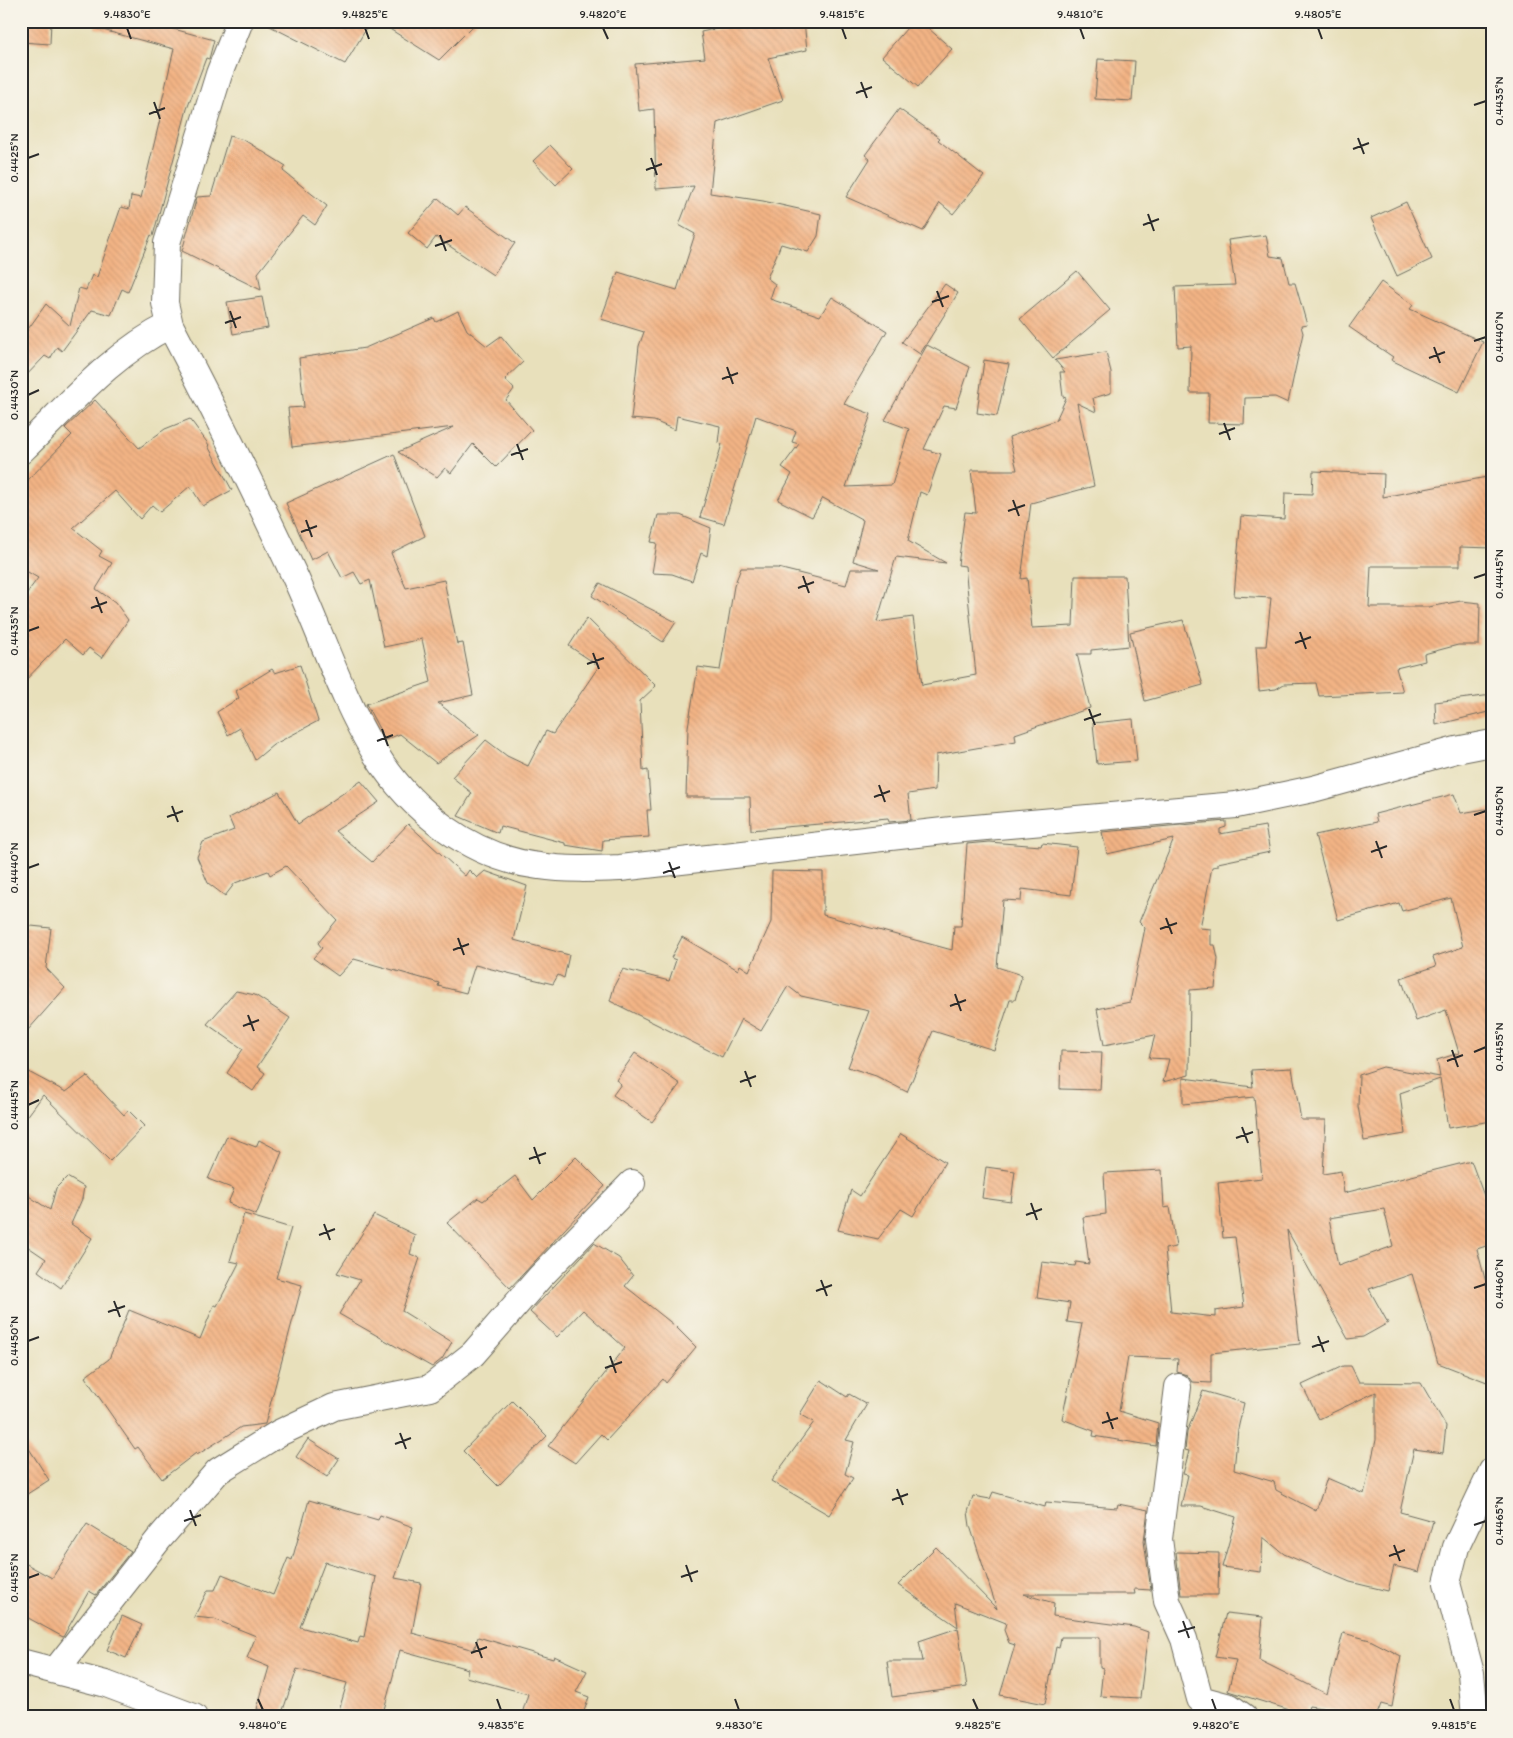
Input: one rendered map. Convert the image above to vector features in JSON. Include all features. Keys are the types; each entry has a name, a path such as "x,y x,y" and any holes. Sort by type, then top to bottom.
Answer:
{"street":[{"path":"240,21 220,74 167,244 165,303 170,325 280,545 352,709 375,753 414,801 452,833 477,848 505,858 538,866 580,870 620,868 952,830 1236,805 1313,790 1456,750 1492,743"},
{"path":"21,451 123,354 143,338 170,325"},
{"path":"55,1671 160,1539 218,1471 279,1433 334,1407 430,1388 473,1354 540,1277 632,1183"},
{"path":"1178,1387 1159,1539 1167,1602 1184,1639 1195,1708 1230,1707 1244,1717"},
{"path":"1475,1717 1471,1672 1447,1583 1456,1547 1492,1471"},
{"path":"21,1662 106,1684 194,1717"}],"building":[{"path":"21,21 51,21 50,44 21,42"},
{"path":"96,21 170,21 170,28 214,40 209,59 206,58 187,109 153,236 151,235 128,292 122,289 111,315 92,310 62,351 57,347 50,359 45,356 21,381 21,339 46,304 70,326 79,288 86,290 92,275 97,277 121,207 129,209 131,196 141,198 161,115 159,114 174,49 95,28"},
{"path":"260,21 371,21 345,64"},
{"path":"377,21 478,21 439,60"},
{"path":"785,21 804,21 807,50 768,58 783,100 717,123 710,193 763,201 821,214 818,236 808,252 781,244 767,278 775,284 770,299 820,316 832,297 887,331 844,404 871,414 846,487 892,485 909,429 885,420 927,345 970,367 956,408 944,406 924,449 941,454 927,495 920,492 908,541 946,563 896,557 877,622 913,617 922,685 976,675 965,566 958,565 965,512 976,513 971,470 1017,470 1009,437 1056,420 1066,398 1063,397 1060,372 1065,372 1055,360 1106,352 1111,372 1111,393 1093,398 1096,412 1077,403 1094,486 1031,503 1021,579 1027,578 1032,628 1073,626 1075,576 1125,576 1129,646 1091,650 1091,654 1077,654 1090,708 1015,734 1016,741 936,755 935,790 908,794 911,820 889,822 888,818 751,830 750,797 686,797 688,727 698,667 720,670 734,586 741,568 778,568 846,585 851,569 879,569 853,561 863,520 823,498 812,517 778,500 792,474 782,467 799,444 792,442 796,431 756,416 724,524 700,517 722,444 718,443 720,426 677,416 675,430 654,421 631,419 639,346 644,332 601,319 618,272 677,290 695,234 679,225 694,186 656,189 654,109 639,111 635,64 705,58 701,32 746,22 746,27"},
{"path":"913,21 920,21 952,49 918,87 882,57"},
{"path":"1098,59 1135,61 1132,101 1095,99"},
{"path":"899,109 940,138 938,140 984,176 953,214 940,203 923,231 846,197 870,159 865,155"},
{"path":"229,136 244,140 286,166 283,171 327,206 315,225 303,216 258,273 261,290 182,251 197,197 211,196"},
{"path":"550,145 573,169 556,185 533,161"},
{"path":"438,198 458,215 465,207 515,243 493,275 436,237 427,249 408,233"},
{"path":"1406,202 1432,259 1397,276 1371,218"},
{"path":"1266,235 1270,256 1283,258 1289,283 1295,283 1307,325 1301,326 1303,333 1288,403 1275,397 1245,398 1244,424 1208,423 1209,393 1190,393 1191,346 1178,347 1175,287 1235,285 1228,240"},
{"path":"1077,271 1110,310 1053,358 1020,319"},
{"path":"1381,282 1413,305 1410,309 1483,342 1459,392 1391,360 1393,357 1349,327"},
{"path":"945,284 958,293 920,354 902,342"},
{"path":"262,297 268,328 233,334 227,302"},
{"path":"458,311 467,330 487,346 501,336 523,362 505,379 514,389 506,400 532,430 496,467 473,444 451,473 445,468 437,477 398,452 454,427 292,447 288,408 304,407 299,358 365,348 434,318 436,322"},
{"path":"984,360 1009,364 997,416 977,413"},
{"path":"95,400 139,448 165,429 190,419 209,445 232,490 203,506 190,486 160,512 152,505 140,519 115,491 73,528 102,551 99,556 112,563 96,589 115,602 128,620 102,658 89,648 83,655 65,639 21,685 21,601 38,578 21,568 21,487 72,435 65,428"},
{"path":"394,454 425,536 391,553 406,588 444,580 457,644 463,643 473,695 438,703 479,735 436,763 400,734 385,740 366,704 431,682 422,639 384,647 370,580 361,584 354,572 342,578 328,551 311,560 286,503"},
{"path":"1313,471 1384,474 1383,497 1492,476 1492,548 1460,547 1460,566 1371,566 1369,607 1428,607 1461,601 1480,603 1479,645 1458,645 1424,654 1425,661 1396,668 1403,692 1319,696 1316,683 1284,684 1276,689 1259,691 1256,646 1266,646 1271,598 1234,596 1241,516 1284,519 1285,493 1312,494"},
{"path":"658,515 680,515 711,528 707,556 701,553 692,581 672,574 652,573 657,543 651,542"},
{"path":"600,583 676,622 663,642 592,596"},
{"path":"587,618 656,686 640,701 643,771 648,770 651,810 647,810 649,837 603,840 602,851 565,845 565,843 500,826 498,833 458,816 472,793 452,777 486,740 507,756 528,766 546,731 553,734 599,666 569,646"},
{"path":"1183,620 1203,685 1145,701 1130,632"},
{"path":"300,665 318,721 273,745 255,760 240,728 228,735 217,712 239,698 236,691 272,669 275,673"},
{"path":"1492,695 1492,711 1436,725 1435,702"},
{"path":"1133,719 1137,761 1097,764 1093,723"},
{"path":"361,781 379,802 335,831 372,862 408,824 465,876 469,870 477,878 485,871 527,886 514,940 569,955 564,978 558,975 553,984 475,965 466,993 438,986 439,983 354,959 338,976 313,958 322,948 318,943 337,920 286,866 270,875 268,871 235,883 225,896 208,883 197,857 203,842 234,830 229,818 279,792 298,824"},
{"path":"1454,794 1461,813 1492,808 1492,1121 1448,1128 1440,1079 1400,1093 1405,1134 1364,1141 1358,1106 1359,1075 1383,1067 1440,1077 1437,1060 1459,1053 1446,1010 1416,1021 1401,978 1436,966 1433,957 1463,947 1451,898 1402,911 1399,903 1338,920 1315,835 1377,822 1375,814"},
{"path":"1226,821 1226,827 1220,829 1220,834 1265,826 1270,852 1218,863 1218,866 1212,867 1200,928 1211,929 1211,945 1215,945 1218,959 1215,988 1190,990 1189,1075 1163,1082 1169,1059 1149,1058 1155,1035 1104,1045 1097,1009 1130,1002 1145,928 1139,922 1174,839 1107,854 1102,832"},
{"path":"989,842 1041,846 1042,843 1077,847 1071,895 1022,889 1021,901 1003,900 997,967 1022,975 1015,1000 1010,1000 994,1050 933,1031 907,1092 876,1076 848,1067 869,1011 801,996 788,986 761,1031 741,1019 722,1057 610,1001 615,984 623,969 669,981 676,960 671,958 682,937 738,970 740,965 749,971 771,922 772,871 823,872 823,915 952,950 954,926 961,926 967,844"},
{"path":"21,925 51,928 46,968 65,988 21,1038"},
{"path":"236,991 255,995 290,1018 257,1067 265,1073 253,1091 227,1073 243,1049 207,1024"},
{"path":"1061,1051 1102,1052 1100,1090 1060,1089"},
{"path":"635,1053 680,1084 652,1122 613,1095 621,1084 616,1080"},
{"path":"21,1068 66,1092 87,1076 124,1115 128,1110 144,1126 110,1161 43,1095 21,1125"},
{"path":"1292,1068 1301,1120 1326,1120 1323,1174 1341,1171 1344,1193 1471,1161 1492,1217 1492,1244 1477,1249 1492,1305 1492,1384 1438,1363 1412,1274 1369,1289 1388,1323 1363,1337 1348,1339 1287,1230 1300,1344 1211,1353 1211,1383 1192,1382 1187,1375 1177,1372 1178,1359 1128,1357 1119,1411 1158,1423 1156,1446 1093,1436 1094,1431 1062,1419 1082,1324 1067,1322 1070,1303 1037,1298 1042,1262 1075,1266 1076,1262 1089,1264 1083,1217 1106,1214 1104,1173 1162,1170 1164,1208 1170,1207 1176,1247 1165,1249 1171,1312 1215,1317 1215,1311 1244,1307 1235,1237 1223,1238 1218,1183 1262,1178 1254,1097 1183,1104 1183,1078 1253,1087 1251,1070","holes":["1384,1209 1393,1246 1338,1266 1329,1218"]},
{"path":"901,1134 945,1162 913,1216 901,1209 878,1239 838,1230 851,1190 860,1196"},
{"path":"227,1136 256,1147 259,1140 282,1152 256,1215 228,1203 234,1189 208,1179"},
{"path":"576,1157 605,1186 510,1288 447,1223 478,1198 483,1201 515,1176 533,1200"},
{"path":"986,1167 1015,1171 1011,1202 982,1198"},
{"path":"67,1177 84,1187 82,1199 71,1224 92,1238 61,1288 38,1271 46,1259 21,1242 21,1191 50,1210 56,1188"},
{"path":"244,1214 291,1228 276,1278 302,1285 265,1424 241,1427 197,1455 196,1453 162,1479 138,1447 135,1449 85,1377 109,1359 129,1310 200,1339 214,1305 217,1306 239,1263 230,1261"},
{"path":"374,1215 415,1235 410,1254 420,1258 402,1311 452,1342 442,1359 432,1367 339,1314 360,1280 337,1273"},
{"path":"594,1243 619,1258 633,1276 625,1286 674,1325 696,1347 666,1383 663,1379 607,1440 601,1434 575,1463 548,1446 625,1348 583,1310 557,1337 530,1312"},
{"path":"1343,1366 1351,1366 1359,1382 1421,1383 1446,1426 1443,1453 1414,1449 1400,1512 1433,1521 1419,1572 1394,1566 1388,1591 1350,1582 1284,1554 1263,1537 1261,1572 1222,1567 1236,1517 1201,1506 1181,1506 1188,1475 1183,1474 1189,1451 1185,1450 1187,1432 1203,1391 1244,1403 1238,1429 1234,1470 1274,1482 1276,1490 1316,1511 1327,1478 1364,1494 1376,1440 1376,1392 1319,1419 1302,1385"},
{"path":"821,1380 847,1397 849,1394 867,1404 846,1440 854,1442 845,1474 853,1478 829,1515 771,1481 814,1422 800,1414"},
{"path":"512,1401 547,1436 498,1486 463,1451"},
{"path":"21,1436 49,1480 21,1498"},
{"path":"308,1439 339,1459 327,1477 296,1457"},
{"path":"993,1492 1045,1507 1046,1502 1117,1508 1118,1504 1148,1510 1144,1541 1151,1590 1134,1589 1135,1594 1023,1594 1054,1603 1053,1616 1134,1627 1148,1632 1140,1698 1100,1696 1103,1668 1100,1667 1100,1637 1061,1637 1059,1648 1056,1647 1045,1704 1000,1695 1015,1645 1009,1643 1004,1630 1006,1623 955,1603 958,1627 898,1585 936,1547 997,1609 970,1526 968,1512 973,1496 990,1499"},
{"path":"309,1500 378,1520 380,1515 413,1527 395,1578 421,1583 412,1633 474,1650 478,1637 553,1659 554,1656 587,1671 576,1692 589,1697 582,1717 521,1717 528,1694 466,1677 468,1669 400,1650 382,1717 337,1717 347,1683 297,1669 282,1713 257,1709 269,1667 247,1658 256,1636 214,1619 194,1617 208,1590 215,1590 222,1574 273,1595 288,1558 292,1560","holes":["325,1562 376,1577 364,1637 360,1636 358,1643 300,1627"]},
{"path":"87,1524 131,1551 96,1595 89,1591 63,1637 21,1614 21,1561 52,1578"},
{"path":"1176,1552 1219,1553 1218,1595 1181,1595"},
{"path":"1226,1613 1263,1617 1259,1660 1327,1694 1343,1633 1370,1640 1401,1656 1392,1707 1381,1704 1376,1717 1357,1717 1347,1712 1309,1706 1306,1715 1228,1691 1236,1660 1215,1657"},
{"path":"122,1616 142,1625 126,1658 107,1650"},
{"path":"958,1628 967,1687 892,1697 887,1661 923,1661 919,1641"}]}
